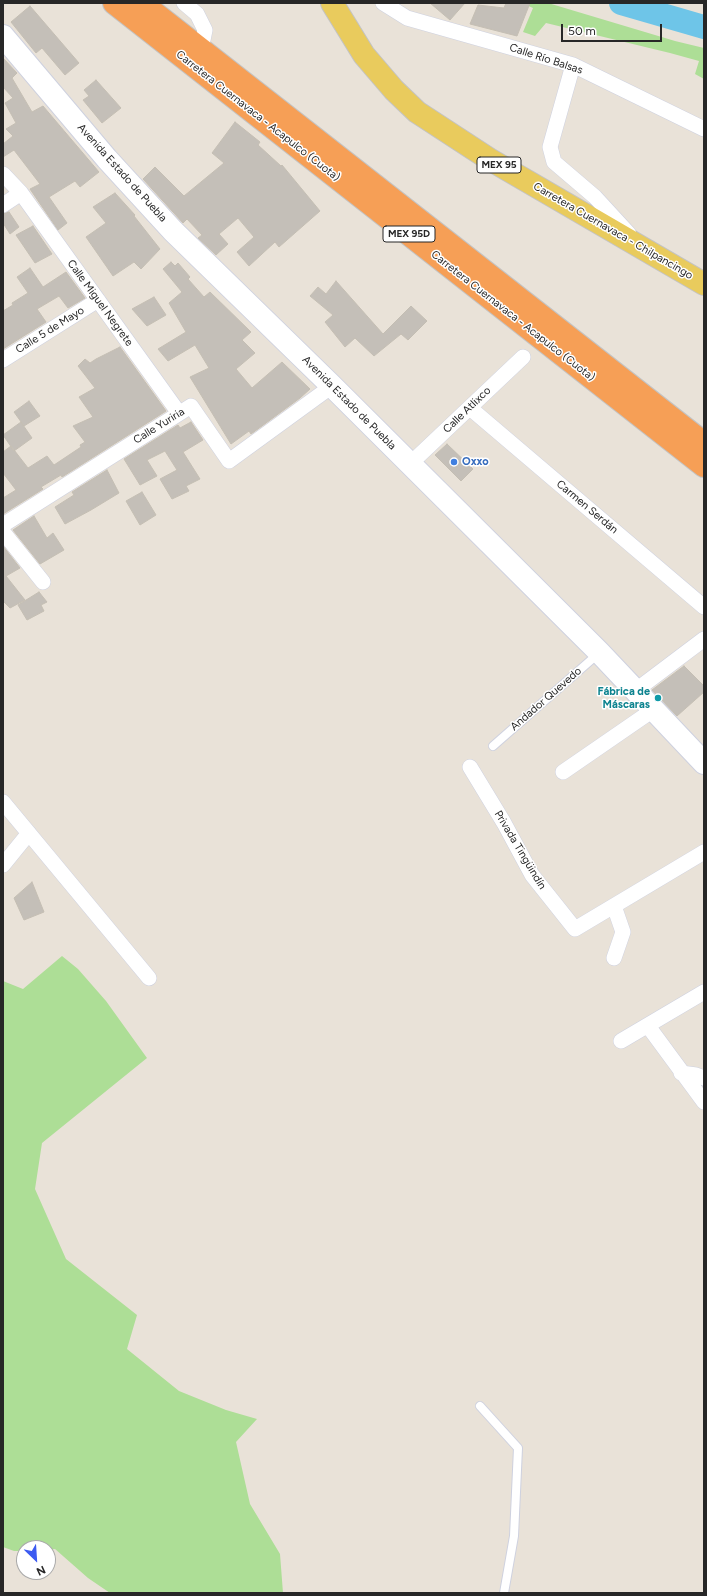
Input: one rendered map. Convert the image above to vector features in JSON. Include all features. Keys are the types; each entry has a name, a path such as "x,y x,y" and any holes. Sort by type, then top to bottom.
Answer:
{"highway":[{"name":"Carretera Cuernavaca - Acapulco (Cuota)","path":"114,3 704,466"},
{"name":"Carretera Cuernavaca - Acapulco (Cuota)","path":"142,3 704,443"}],"main road":[{"name":"Carretera Cuernavaca - Chilpancingo","path":"332,3 364,55 394,90 417,112 489,159 704,284"}],"street":[{"path":"184,3 197,14 205,30 201,50"},
{"name":"Calle Río Balsas","path":"383,3 406,18 573,65 704,129"},
{"name":"Avenida Estado de Puebla","path":"3,36 107,159 174,231 599,652 704,763"},
{"path":"573,65 550,147 554,162 595,197 640,247"},
{"name":"Calle Miguel Negrete","path":"3,174 21,193 179,413"},
{"path":"3,205 21,193"},
{"name":"Calle 5 de Mayo","path":"3,360 98,300"},
{"name":"Calle Atlixco","path":"410,464 523,357"},
{"name":"Calle Yuriria","path":"3,525 191,406 229,461 332,386"},
{"name":"Carmen Serdán","path":"470,408 704,607"},
{"path":"3,532 43,582"},
{"path":"635,691 704,639"},
{"path":"564,772 653,710"},
{"name":"Privada Tingüindín","path":"470,767 504,823 532,875 575,929 614,906"},
{"path":"3,802 149,978"},
{"path":"3,865 29,833"},
{"path":"614,958 623,932 614,906 704,852"},
{"path":"621,1041 704,992"},
{"path":"648,1026 681,1073 704,1102"},
{"path":"681,1073 696,1075 704,1078"}],"lane":[{"name":"Andador Quevedo","path":"493,746 599,652"},
{"path":"480,1406 518,1448 514,1536 504,1593"}],"green space":[{"path":"522,3 548,3 675,41 704,48 704,79 695,74 699,61 670,53 546,23 535,36 523,32 533,8"},
{"path":"62,956 78,969 106,1001 147,1058 42,1143 35,1189 66,1259 137,1315 127,1349 179,1391 226,1410 257,1419 236,1442 250,1504 280,1554 283,1593 110,1593 88,1578 56,1550 56,1540 16,1540 16,1551 3,1547 3,981 23,989"}],"building":[{"path":"430,3 465,3 450,20"},
{"path":"506,3 530,3 517,36 470,24 478,5 504,8"},
{"path":"30,6 79,63 65,75 42,48 36,53 11,22"},
{"path":"3,58 17,73 12,78 32,112 43,106 99,172 80,187 75,181 49,197 67,223 58,230 30,189 40,184 14,150 3,157 3,144 13,136 6,129 16,123 5,103 13,98 3,87"},
{"path":"96,80 121,108 102,123 83,100 89,96 84,90"},
{"path":"235,122 260,142 258,145 281,166 282,165 320,211 279,247 275,242 249,266 237,252 254,237 238,218 219,234 228,244 216,255 198,238 202,235 187,219 183,223 143,179 155,167 184,196 224,163 212,153"},
{"path":"115,193 135,215 134,216 160,249 141,269 134,262 113,276 86,237 106,223 93,207"},
{"path":"9,212 19,227 10,234 3,223 3,214"},
{"path":"33,226 52,254 35,263 16,235"},
{"path":"171,262 175,266 178,263 190,277 188,279 204,297 210,292 251,332 242,340 255,353 236,369 252,388 282,362 310,389 251,434 249,431 231,444 190,377 209,368 195,345 168,361 158,349 186,332 169,303 182,292 163,269"},
{"path":"30,268 43,287 66,272 85,298 68,308 59,296 37,309 46,322 3,349 3,311 13,305 12,303 28,293 17,277"},
{"path":"336,281 383,334 411,306 427,321 408,340 401,334 374,356 355,338 345,347 325,322 333,315 310,296 318,287 326,294"},
{"path":"154,297 166,315 147,326 132,309"},
{"path":"120,347 166,411 62,477 61,475 41,487 43,489 3,514 3,498 16,490 3,473 3,452 11,446 28,468 47,456 54,465 81,447 80,445 85,442 73,426 93,417 79,397 95,388 78,366 85,359 90,363"},
{"path":"29,401 40,416 24,426 14,412"},
{"path":"21,422 32,438 14,451 3,435"},
{"path":"191,422 203,440 183,452 200,479 186,486 189,491 172,499 160,479 177,470 165,451 147,460 157,476 140,485 124,459 178,425 180,428"},
{"path":"447,444 473,469 461,481 435,455"},
{"path":"107,470 119,493 65,524 55,507 74,495 72,492"},
{"path":"142,492 156,515 140,525 126,501"},
{"path":"34,516 47,538 53,533 64,550 40,564 13,530"},
{"path":"3,546 20,568 6,576 25,600 10,608 3,601"},
{"path":"39,592 47,602 41,605 44,611 27,620 18,605"},
{"path":"684,666 704,686 704,692 677,716 652,690"},
{"path":"32,882 44,912 24,920 14,898"}],"waterway":[{"path":"621,3 704,27"}],"place":[{"name":"Oxxo","path":"454,462"},
{"name":"Fábrica de Máscaras","path":"658,698"}]}
